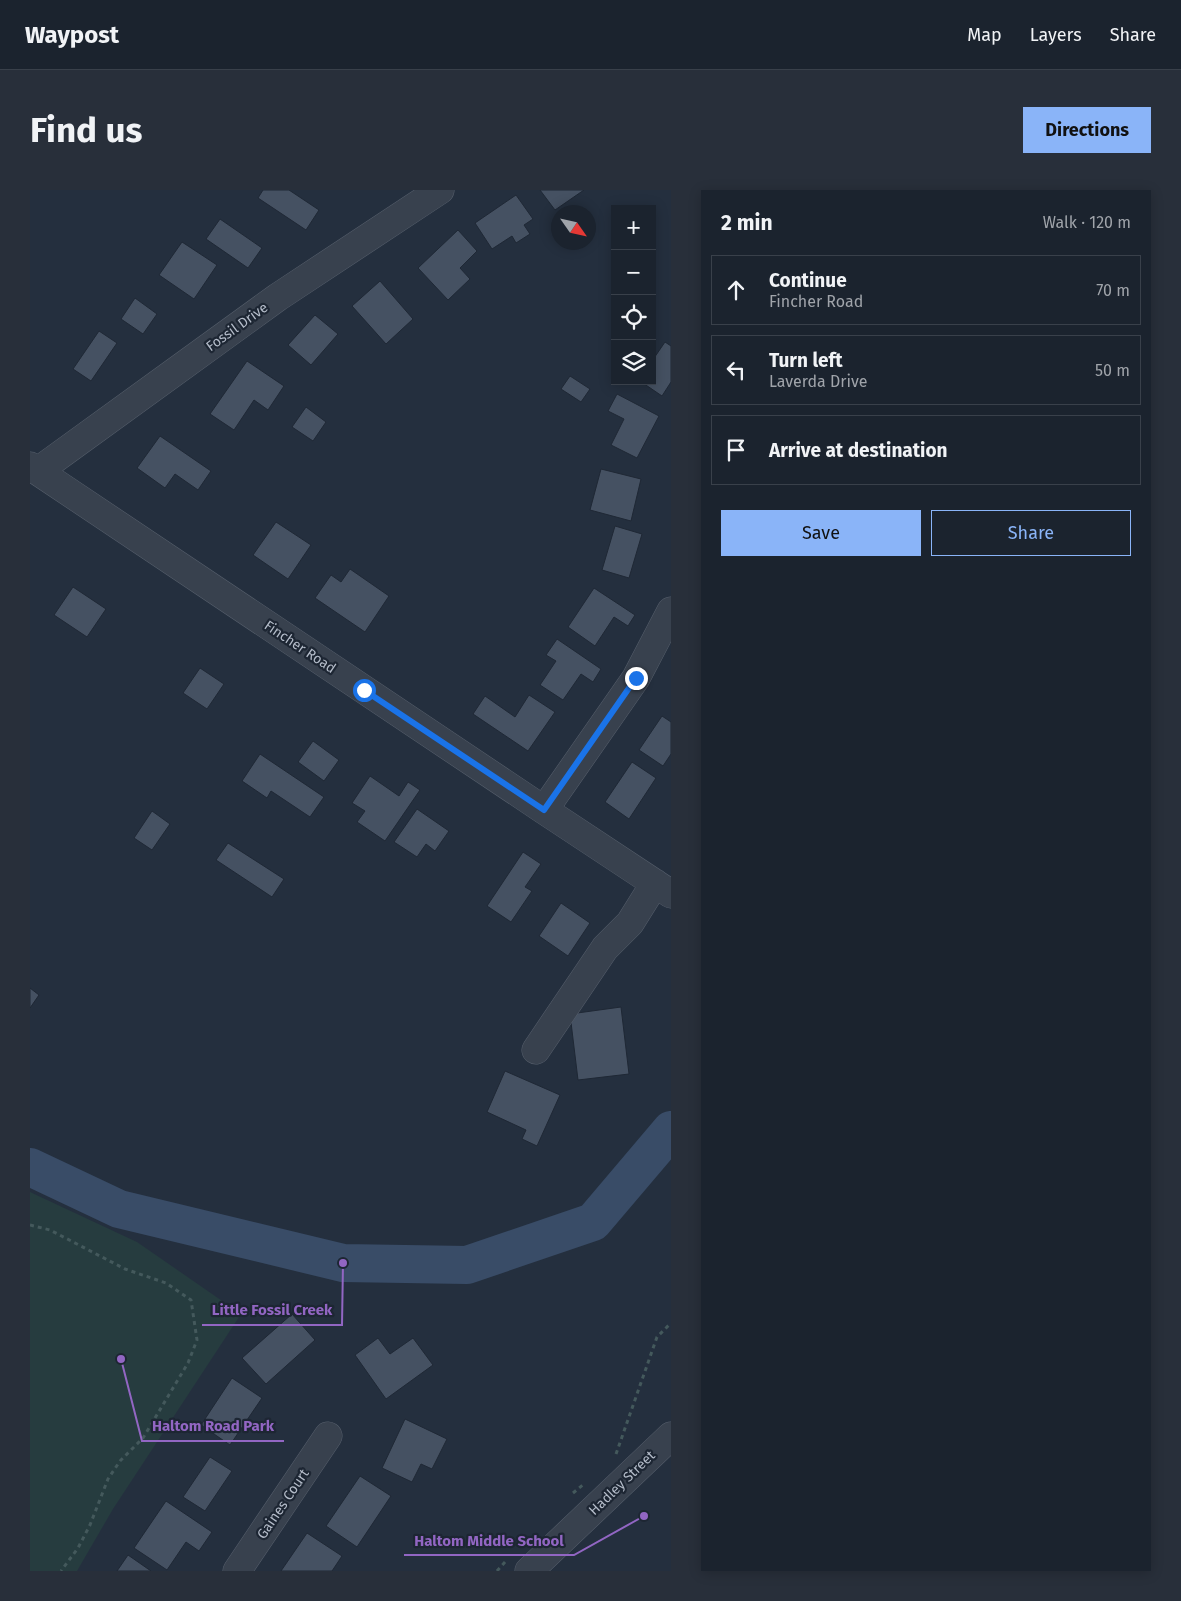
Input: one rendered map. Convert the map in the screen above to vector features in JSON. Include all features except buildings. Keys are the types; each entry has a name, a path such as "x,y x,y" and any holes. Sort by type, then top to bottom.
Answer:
{"street":[{"name":"Fossil Drive","path":"34,468 278,298 440,190"},
{"name":"Fincher Road","path":"34,468 663,888"},
{"path":"544,810 636,678 671,611"},
{"path":"536,1050 605,948 663,888"},
{"name":"Gaines Court","path":"237,1571 328,1436"},
{"name":"Hadley Street","path":"520,1564 671,1436"}],"path":[{"path":"30,1225 50,1230 94,1251 125,1269 166,1283 191,1300 197,1340 188,1363 142,1438 120,1460 108,1479 90,1525 78,1548 61,1571"},
{"path":"615,1457 657,1337 671,1323"},
{"path":"573,1494 586,1482"},
{"path":"496,1571 520,1564"}],"green space":[{"path":"30,1192 137,1242 241,1314 113,1509 77,1571 30,1571"}],"waterway":[{"path":"30,1167 119,1209 343,1263 467,1265 593,1222 671,1130"}],"place":[{"name":"Little Fossil Creek","path":"343,1263"},
{"name":"Haltom Road Park","path":"121,1359"},
{"name":"Haltom Middle School","path":"644,1516"}],"route":[{"path":"364,690 544,810 636,678"}]}
